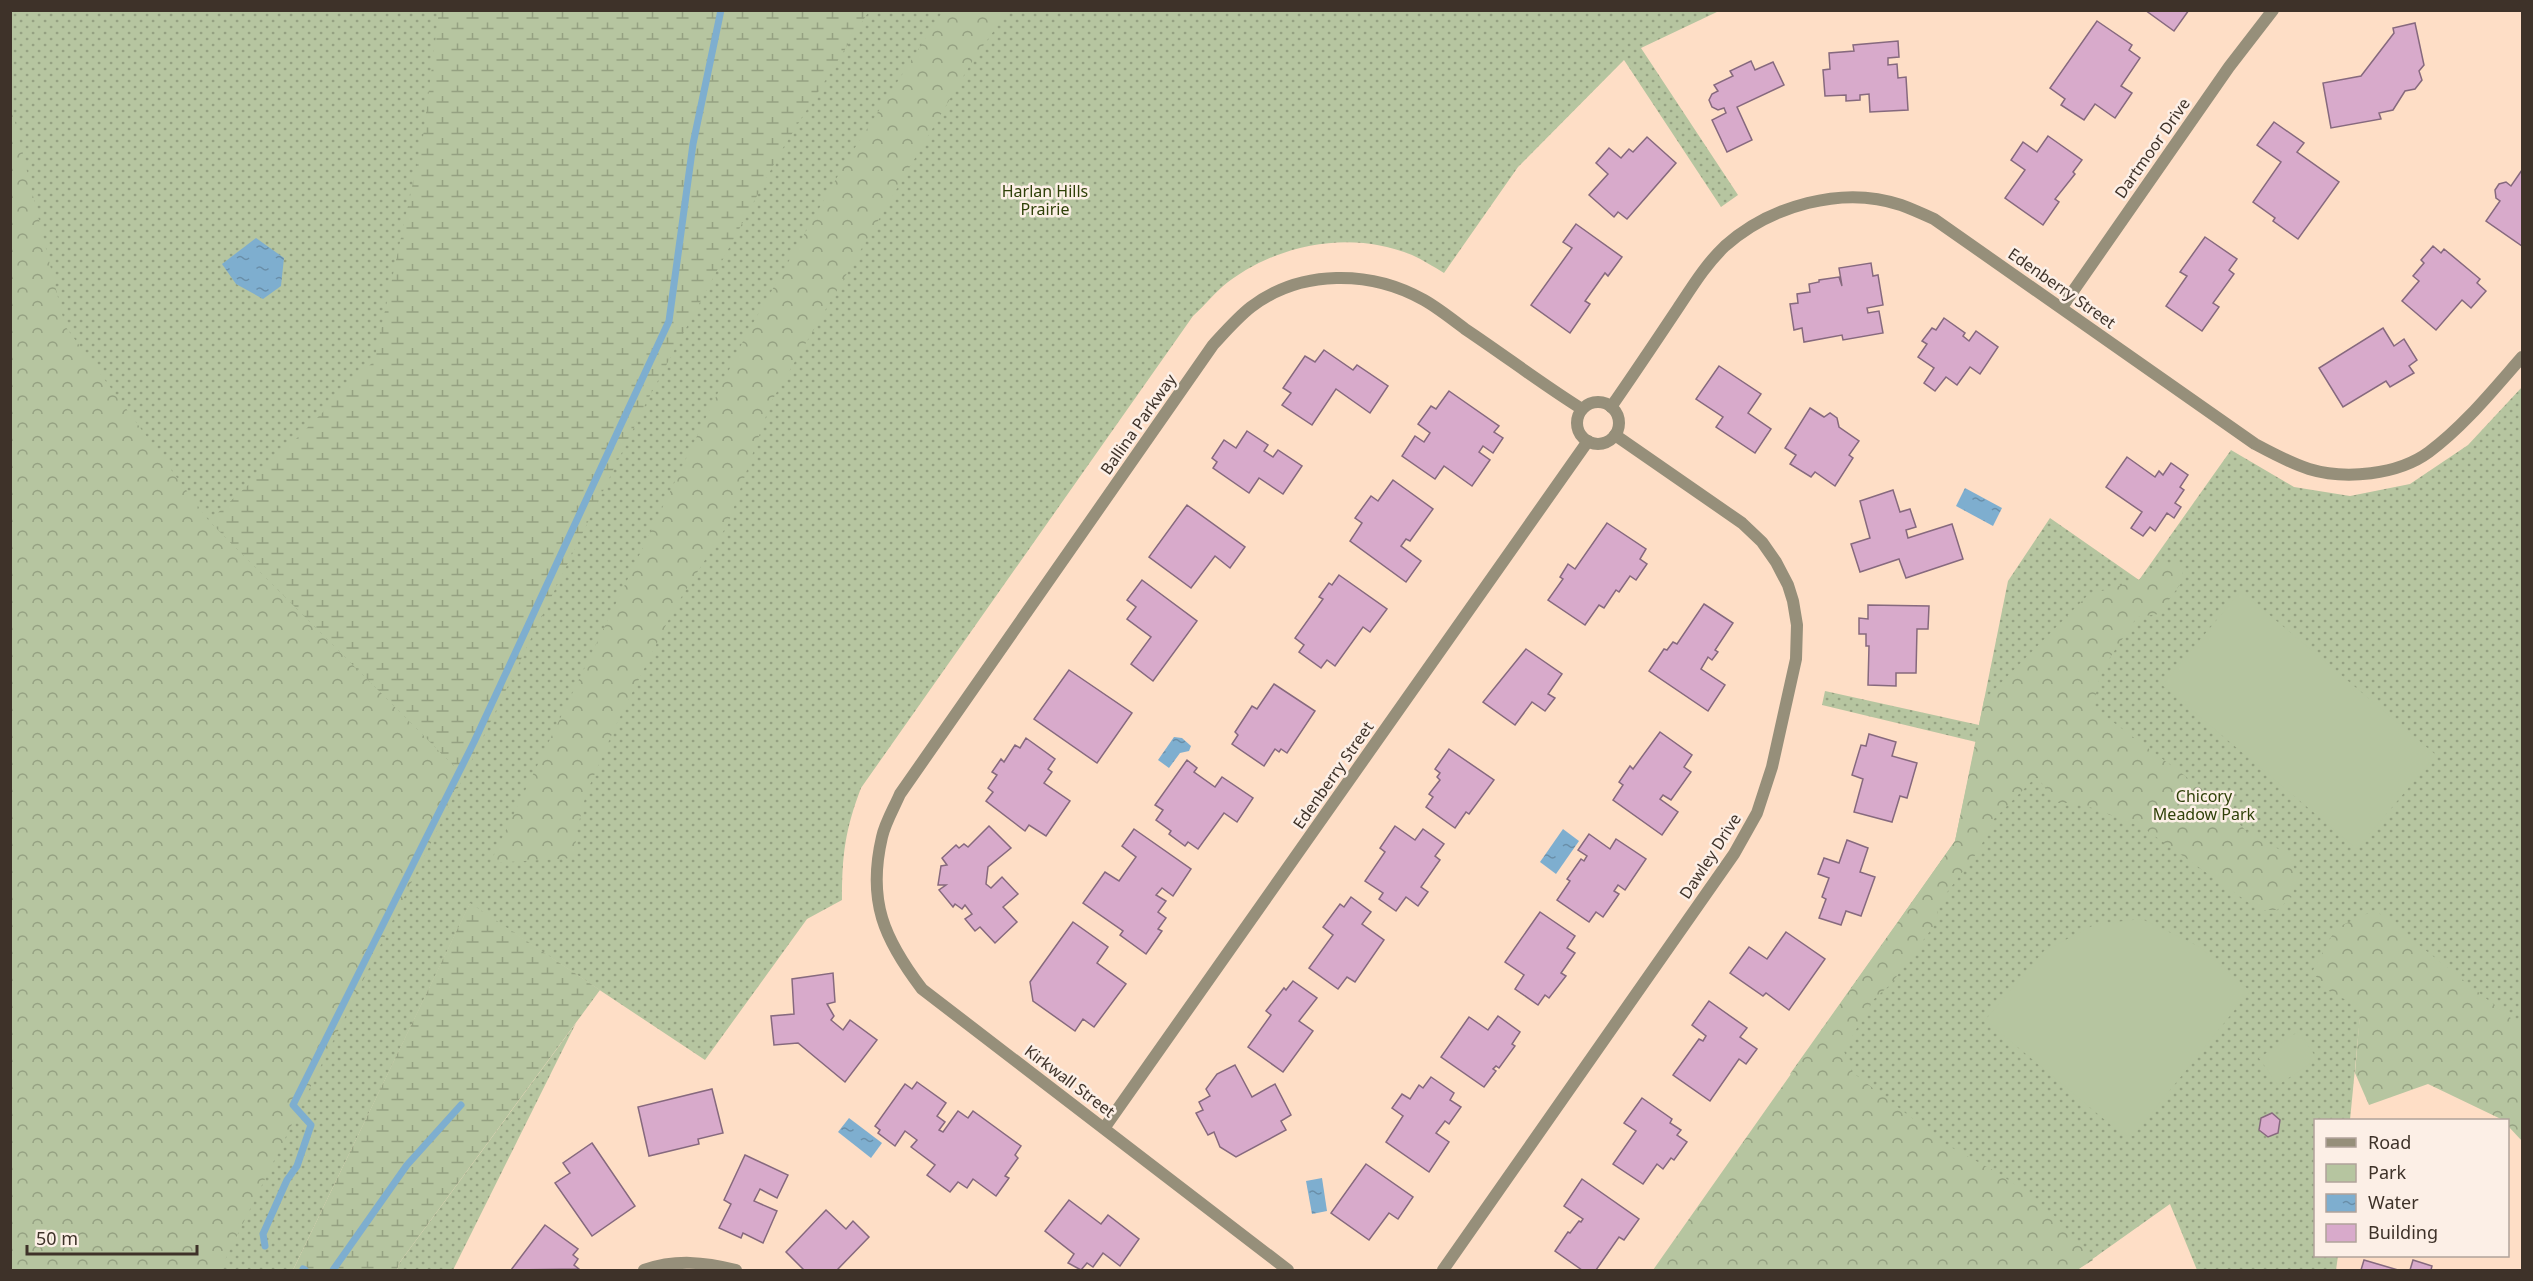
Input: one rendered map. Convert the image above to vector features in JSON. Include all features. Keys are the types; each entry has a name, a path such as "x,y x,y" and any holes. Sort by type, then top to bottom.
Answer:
{"street":[{"name":"Dartmoor Drive","path":"2062,307 2229,67 2273,10"},
{"name":"Edenberry Street","path":"1611,407 1700,275 1725,247 1759,222 1794,207 1829,200 1863,198 1899,204 1934,219 2254,444 2281,458 2311,469 2343,474 2382,471 2410,463 2427,453 2457,428 2523,357"},
{"name":"Ballina Parkway","path":"875,887 882,836 900,794 1213,345 1251,306 1290,286 1320,278 1354,278 1393,286 1424,300 1582,409"},
{"path":"1593,402 1606,403 1611,407 1619,423 1615,435 1605,442 1594,444 1583,438 1577,427 1582,409 1593,402"},
{"name":"Dawley Drive","path":"1443,1270 1734,854 1757,813 1772,767 1796,659 1797,625 1793,601 1784,577 1762,542 1742,523 1615,435"},
{"name":"Edenberry Street","path":"1105,1127 1588,441"},
{"name":"Kirkwall Street","path":"875,887 884,931 900,960 922,989 1105,1127 1288,1270"},
{"path":"644,1270 661,1264 686,1262 710,1264 736,1270"}],"green space":[{"name":"Harlan Hills Prairie","path":"10,11 1719,11 1641,48 1738,195 1721,207 1624,60 1518,167 1444,273 1412,255 1388,247 1338,242 1289,251 1243,272 1222,287 1193,316 861,788 851,817 846,843 842,900 807,919 705,1060 470,904 293,1270 11,1270"},
{"path":"439,11 869,11 781,151 646,403 464,776 209,521 273,462 374,361 423,137"},
{"path":"943,11 1008,11 973,60 771,402 728,524 675,607 615,727 586,794 577,830 574,858 490,863 745,337 847,160"},
{"path":"10,102 65,326 209,521 464,776 220,1270 11,1270"},
{"name":"Chicory Meadow Park","path":"2522,387 2522,1097 2364,976 2350,1119 2314,1119 2314,1257 2338,1257 2336,1270 2197,1270 2170,1204 2077,1270 2072,1270 1790,1074 1955,841 1976,742 1822,705 1825,691 1979,725 2008,581 2050,518 2139,580 2231,450 2294,487 2350,496 2410,484 2468,445"},
{"path":"2157,563 2184,565 2181,583 2159,614 2137,617 2101,671 2093,707 2220,802 2245,830 2289,855 2298,878 2291,898 2277,910 2259,910 2142,827 2079,803 2055,803 2037,776 1994,819 1979,850 1939,903 1936,923 1891,984 1873,1000 1844,1051 1852,1072 1947,1145 2022,1189 2058,1219 2093,1260 2077,1270 1653,1270 1955,841 1984,700 2088,595 2139,580"},
{"path":"2241,591 2436,755 2357,849 2162,685"},
{"path":"470,903 600,990 400,1262 397,1270 293,1270"},
{"path":"2375,910 2522,1027 2522,1141 2509,1127 2509,1119 2501,1119 2428,1084 2369,1105 2355,1073 2360,1013 2353,1002 2333,995 2312,972 2336,928"},
{"path":"2142,919 2200,947 2250,991 2133,1136 2123,1135 1985,1020 2044,951 2096,924"},
{"path":"576,1023 453,1270 397,1270 400,1262"},
{"path":"2299,1031 2317,1059 2278,1085 2259,1058"}],"water":[{"path":"256,238 284,258 281,286 263,299 236,284 222,264"},
{"path":"1965,488 2002,508 1993,526 1956,506"},
{"path":"1174,737 1182,738 1191,746 1189,751 1180,753 1169,768 1158,760"},
{"path":"1563,829 1579,841 1556,874 1540,862"},
{"path":"849,1118 882,1143 871,1158 838,1132"},
{"path":"1322,1178 1327,1211 1312,1214 1306,1181"}],"building":[{"path":"2145,10 2189,10 2174,31"},
{"path":"2097,21 2132,45 2129,50 2140,58 2121,86 2132,93 2115,118 2095,104 2084,120 2061,105 2065,99 2050,88"},
{"path":"2415,23 2424,65 2419,71 2422,80 2415,89 2405,91 2393,110 2379,113 2381,119 2331,128 2323,83 2361,76 2394,33 2393,28"},
{"path":"1898,41 1899,57 1888,58 1888,65 1897,64 1898,78 1906,77 1908,110 1870,112 1869,94 1860,95 1860,100 1846,101 1846,95 1825,96 1823,70 1830,69 1829,53 1854,51 1853,45"},
{"path":"1751,61 1755,70 1773,62 1784,85 1737,107 1752,140 1727,152 1712,120 1726,113 1724,108 1718,110 1712,107 1709,100 1712,94 1718,91 1714,85 1733,76 1730,71"},
{"path":"2274,122 2304,143 2297,152 2339,182 2298,239 2273,221 2275,218 2253,202 2281,162 2257,145"},
{"path":"2048,136 2082,160 2073,172 2075,174 2055,199 2059,202 2043,225 2005,198 2025,170 2011,160 2023,142 2037,152"},
{"path":"1647,137 1676,163 1627,219 1618,212 1614,217 1589,195 1608,174 1596,163 1609,148 1621,158 1629,149 1633,152"},
{"path":"2522,170 2522,246 2486,221 2500,201 2496,198 2495,190 2499,184 2506,182 2511,186"},
{"path":"1576,224 1622,257 1608,276 1605,273 1585,301 1590,304 1570,333 1531,305 1572,248 1563,242"},
{"path":"2205,237 2237,259 2229,270 2234,274 2213,303 2219,307 2202,331 2166,306 2187,276 2180,272"},
{"path":"2433,246 2441,253 2444,249 2480,279 2477,283 2486,291 2471,308 2462,300 2436,330 2402,301 2419,281 2413,276 2424,263 2421,260"},
{"path":"1871,263 1873,276 1878,275 1883,305 1867,308 1868,313 1879,311 1883,333 1843,340 1842,335 1804,342 1802,328 1794,330 1790,304 1798,303 1797,294 1810,292 1809,284 1819,282 1819,280 1839,277 1842,286 1839,268"},
{"path":"1944,318 1965,333 1963,336 1969,341 1976,331 1998,347 1980,374 1970,367 1957,385 1946,377 1935,391 1924,383 1934,368 1918,357 1927,344 1922,341 1932,328 1936,330"},
{"path":"2383,328 2394,346 2404,339 2417,360 2409,366 2414,373 2390,387 2386,381 2343,407 2319,368"},
{"path":"1324,350 1353,370 1357,365 1388,386 1370,413 1336,389 1312,425 1282,405 1291,393 1283,388 1305,356 1315,362"},
{"path":"1719,366 1761,394 1748,413 1771,429 1755,453 1716,427 1723,417 1696,399"},
{"path":"1449,391 1499,426 1494,432 1503,438 1493,453 1483,446 1479,452 1490,460 1472,486 1444,466 1435,479 1402,456 1415,436 1424,442 1430,433 1418,424 1431,406 1436,409"},
{"path":"1810,408 1824,417 1830,413 1837,418 1839,427 1859,441 1849,455 1853,458 1835,486 1815,472 1811,477 1790,464 1796,455 1785,448"},
{"path":"1247,431 1268,445 1264,451 1273,457 1278,450 1302,466 1283,494 1259,478 1249,493 1213,468 1217,462 1212,458 1224,440 1236,448"},
{"path":"2127,457 2155,477 2159,471 2163,475 2171,463 2188,475 2180,487 2184,490 2175,503 2181,507 2174,518 2167,513 2155,531 2150,527 2143,536 2131,528 2142,512 2106,487"},
{"path":"1393,480 1433,509 1410,541 1406,539 1401,546 1421,561 1406,582 1350,541 1362,523 1355,518 1371,496 1378,501"},
{"path":"1893,490 1900,512 1910,509 1916,527 1906,530 1908,538 1952,524 1963,559 1906,578 1899,559 1860,572 1851,544 1870,538 1860,501"},
{"path":"1187,505 1245,547 1230,568 1215,556 1191,588 1149,557"},
{"path":"1607,523 1646,549 1640,559 1647,564 1636,580 1630,576 1619,592 1616,590 1604,608 1599,605 1585,625 1548,600 1563,579 1560,577 1568,564 1575,569"},
{"path":"1339,575 1387,609 1370,632 1363,627 1335,666 1327,660 1321,668 1299,652 1304,645 1295,638 1323,599 1319,597 1329,583 1332,585"},
{"path":"1142,580 1197,621 1153,681 1131,664 1151,637 1127,619 1136,607 1127,600"},
{"path":"1704,604 1733,623 1715,650 1718,652 1712,660 1708,657 1701,669 1725,685 1708,711 1649,671 1664,649 1667,650 1673,642 1677,644"},
{"path":"1868,605 1929,606 1928,629 1917,629 1916,673 1896,673 1896,686 1868,685 1869,646 1866,646 1866,634 1859,634 1859,618 1868,619"},
{"path":"1526,649 1562,674 1548,694 1555,698 1545,711 1532,702 1515,725 1483,702"},
{"path":"1069,670 1132,713 1097,763 1034,719"},
{"path":"1274,684 1315,711 1287,753 1281,749 1279,752 1275,749 1264,766 1232,744 1238,735 1235,732 1252,706 1257,709"},
{"path":"1660,732 1692,755 1684,767 1691,772 1671,800 1663,795 1660,799 1678,812 1662,835 1613,800 1623,785 1619,782 1630,766 1633,769"},
{"path":"1869,734 1896,742 1892,756 1917,763 1907,798 1900,796 1892,822 1854,812 1863,779 1852,775 1861,745 1866,746"},
{"path":"1026,738 1055,759 1048,769 1052,772 1044,783 1070,801 1046,836 1029,825 1025,831 986,801 993,792 988,788 997,775 992,772 1001,759 1004,762 1015,745 1020,748"},
{"path":"1449,749 1494,780 1469,814 1466,812 1455,828 1426,807 1433,797 1429,794 1440,780 1437,777 1440,773 1435,769"},
{"path":"1187,760 1197,768 1194,772 1215,787 1222,777 1253,798 1237,822 1224,813 1198,849 1188,842 1185,846 1169,834 1171,831 1156,820 1163,810 1155,805"},
{"path":"989,826 1011,848 988,867 986,884 991,888 1002,877 1018,894 1003,907 1017,922 995,943 980,927 975,931 965,919 972,914 965,905 962,909 955,904 953,907 939,890 946,885 938,885 941,866 947,865 942,858 956,845 959,848 964,844 968,847"},
{"path":"1395,826 1415,840 1423,829 1444,844 1435,856 1440,860 1421,887 1428,892 1418,906 1406,897 1396,911 1379,899 1383,893 1365,881 1385,852 1380,848"},
{"path":"1134,829 1191,869 1173,896 1162,888 1156,895 1166,901 1158,912 1166,918 1158,929 1162,931 1146,954 1120,935 1123,931 1083,903 1105,872 1119,881 1136,857 1122,846"},
{"path":"1589,834 1610,849 1616,839 1646,859 1625,890 1618,885 1614,891 1619,894 1603,917 1596,912 1589,922 1557,900 1570,881 1567,879 1581,859 1584,861 1587,856 1578,850"},
{"path":"1847,840 1868,848 1860,872 1875,877 1861,916 1846,911 1841,925 1819,918 1826,899 1822,897 1829,878 1818,874 1824,858 1839,863"},
{"path":"1351,897 1371,912 1362,924 1384,940 1355,982 1347,977 1338,989 1309,968 1333,935 1323,927 1340,904 1344,907"},
{"path":"1540,912 1575,936 1567,948 1575,953 1561,973 1566,976 1549,998 1545,995 1538,1005 1515,989 1524,975 1505,962"},
{"path":"1073,922 1108,947 1097,963 1126,984 1094,1027 1083,1019 1075,1031 1033,1001 1030,982"},
{"path":"1786,932 1825,959 1789,1010 1766,993 1763,996 1730,973 1749,947 1767,959"},
{"path":"833,973 835,1002 827,1004 834,1016 831,1020 843,1030 850,1020 877,1040 845,1082 798,1043 774,1045 771,1016 794,1014 792,979"},
{"path":"1293,981 1317,998 1299,1021 1313,1031 1283,1072 1248,1047 1271,1015 1266,1011 1284,988 1286,990"},
{"path":"1709,1001 1747,1028 1740,1037 1757,1049 1746,1064 1739,1059 1710,1101 1673,1075 1699,1039 1703,1041 1706,1036 1692,1025"},
{"path":"1498,1016 1520,1032 1512,1044 1515,1046 1499,1068 1496,1066 1493,1069 1496,1071 1484,1087 1441,1057 1469,1017 1488,1030"},
{"path":"1235,1065 1252,1097 1275,1084 1291,1115 1281,1121 1286,1130 1236,1157 1220,1147 1214,1132 1208,1135 1196,1113 1203,1110 1199,1102 1210,1096 1206,1089 1217,1074"},
{"path":"1431,1077 1454,1093 1450,1100 1461,1107 1449,1124 1445,1121 1436,1133 1449,1142 1429,1172 1386,1142 1403,1116 1392,1108 1402,1094 1410,1099 1419,1085 1423,1088"},
{"path":"917,1082 946,1103 937,1116 945,1122 939,1130 943,1132 958,1111 968,1118 973,1111 1021,1146 1015,1155 1018,1158 1005,1176 1009,1178 996,1196 973,1179 967,1188 958,1182 950,1192 927,1175 935,1165 911,1147 917,1140 905,1131 895,1146 878,1133 880,1130 875,1126 905,1084 912,1089"},
{"path":"712,1089 723,1133 698,1139 699,1144 649,1156 638,1107"},
{"path":"1642,1098 1672,1119 1670,1123 1681,1130 1677,1135 1687,1142 1674,1160 1671,1158 1663,1169 1657,1164 1643,1184 1613,1164 1636,1131 1624,1123"},
{"path":"2272,1113 2280,1120 2278,1133 2268,1137 2259,1130 2261,1118"},
{"path":"592,1143 635,1206 592,1236 555,1183 570,1173 563,1163"},
{"path":"745,1155 788,1175 777,1198 760,1189 754,1201 777,1211 763,1243 743,1233 741,1238 719,1228 731,1204 724,1200"},
{"path":"1366,1164 1413,1197 1398,1219 1389,1213 1369,1240 1331,1213"},
{"path":"1582,1179 1639,1219 1624,1240 1619,1237 1596,1270 1582,1270 1555,1251 1568,1232 1570,1233 1583,1219 1564,1206"},
{"path":"1069,1200 1101,1224 1108,1215 1139,1239 1120,1266 1103,1253 1093,1267 1087,1263 1081,1270 1068,1263 1074,1254 1045,1231"},
{"path":"826,1210 846,1229 853,1221 869,1237 837,1270 802,1270 786,1252"},
{"path":"545,1225 578,1249 573,1255 578,1259 574,1265 579,1269 511,1270"},
{"path":"2364,1260 2398,1270 2361,1270"},
{"path":"2413,1260 2432,1266 2431,1270 2410,1270"}],"waterway":[{"path":"265,1246 263,1234 287,1180 297,1166 311,1125 293,1105 474,742 669,321 693,144 721,10"},
{"path":"333,1270 407,1165 461,1105"}]}
